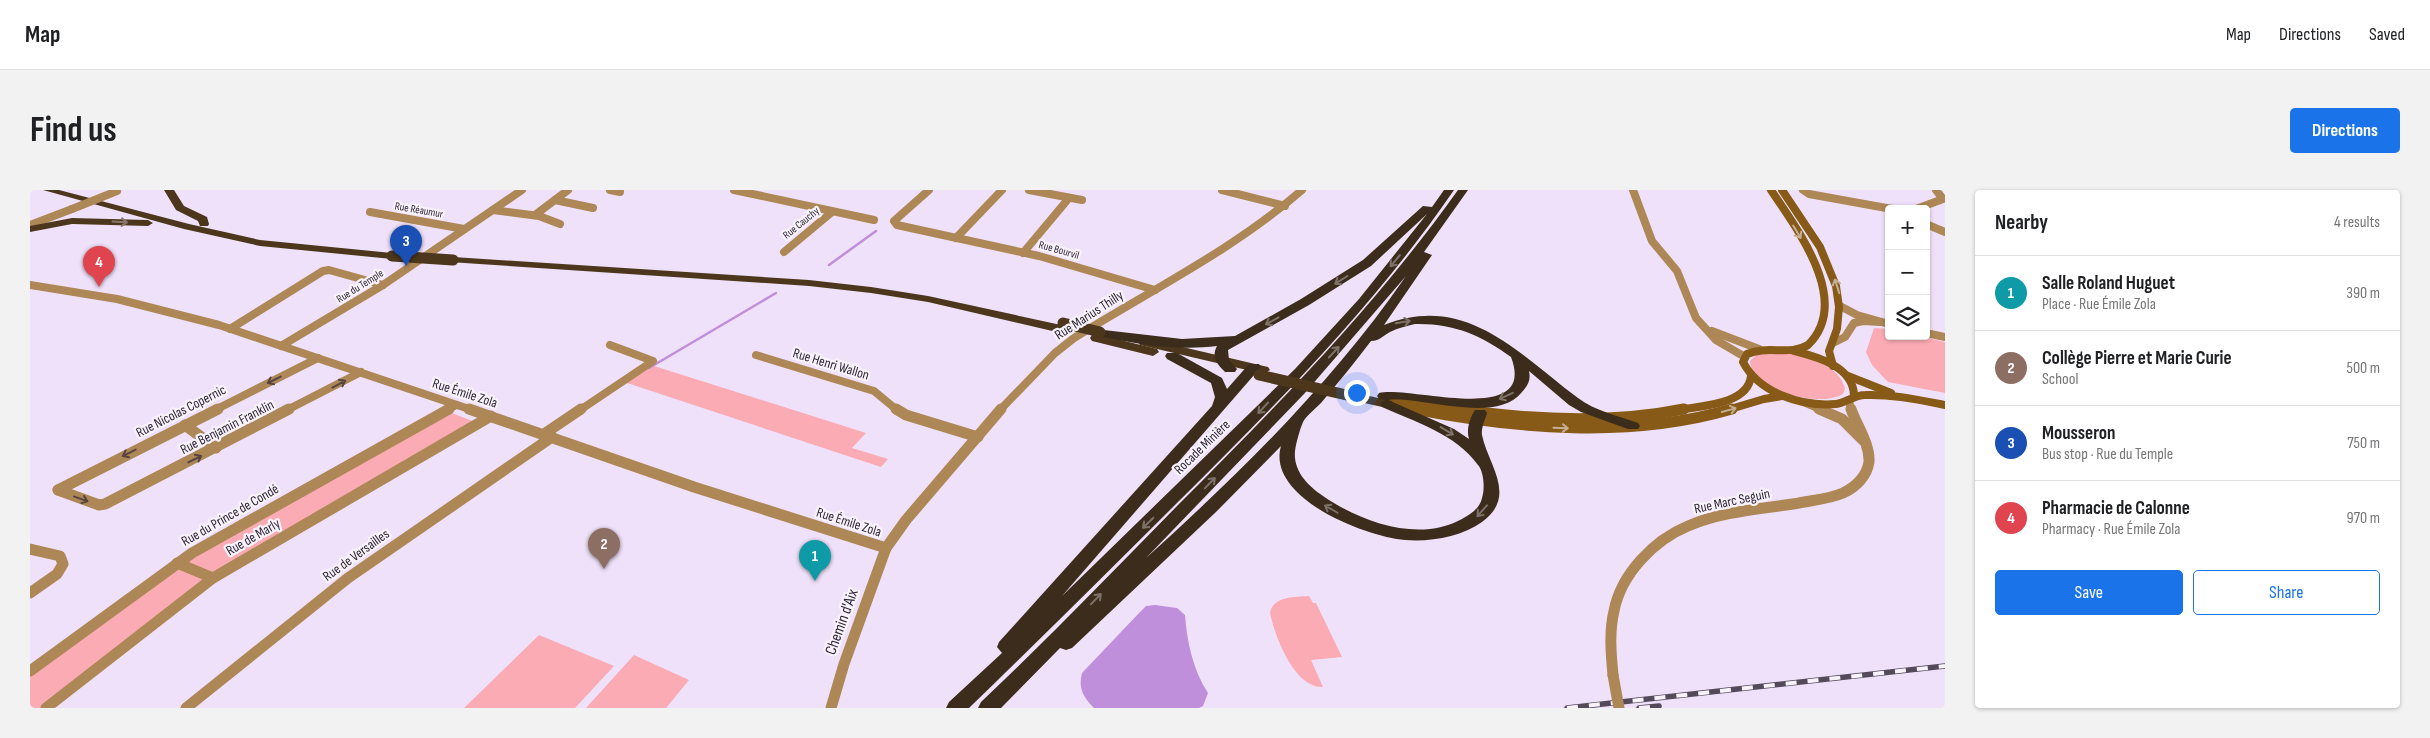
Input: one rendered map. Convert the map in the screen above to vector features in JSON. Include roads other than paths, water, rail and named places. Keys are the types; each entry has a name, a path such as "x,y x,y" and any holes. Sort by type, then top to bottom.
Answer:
{"highway":[{"path":"48,190 188,227 260,243 809,282 871,290 928,299 1062,326 1256,372 1385,400 1455,403 1492,402 1506,397 1517,390 1522,383 1524,373 1518,357"},
{"path":"71,190 204,224 269,238 396,254"},
{"path":"169,190 180,208 203,219 204,224"},
{"name":"Rocade Minière","path":"954,708 1252,420 1360,304 1449,198 1463,190"},
{"path":"993,703 1012,695 1247,472 1298,420 1408,285 1432,245 1449,198 1437,197 1418,217 1367,263 1305,302 1222,348 1220,354 1226,364"},
{"name":"Rocade Minière","path":"993,703 1281,409 1374,307 1449,198"},
{"path":"70,210 66,217 72,221"},
{"path":"30,219 46,219"},
{"path":"30,229 72,221 147,223 176,228 188,227"},
{"path":"1361,344 1369,342 1384,328 1397,323 1437,321 1464,326 1492,338 1574,402 1632,426"},
{"path":"1098,335 1198,345 1238,338"},
{"path":"1098,335 1172,356 1226,364"},
{"path":"1172,356 1217,381 1222,397 1217,410"},
{"path":"954,708 1217,410 1256,372"},
{"path":"1385,400 1450,432 1466,444 1488,466"},
{"path":"1298,420 1287,453 1291,469 1300,484 1325,506 1344,517 1396,533 1423,534 1446,532 1465,526 1487,508 1492,484 1488,466 1475,433 1479,417"}],"main road":[{"path":"1771,190 1807,248 1818,272 1823,291 1824,310 1815,338 1809,346 1800,349 1759,349 1751,351 1745,357 1745,368 1751,376 1784,396 1804,402 1835,404 1852,398 1906,398 1945,405"},
{"path":"1782,190 1826,259 1839,288 1839,330 1829,352 1833,366"},
{"path":"1786,349 1802,353 1833,366 1846,375 1906,398"},
{"path":"1846,375 1855,389 1852,398"},
{"path":"1479,417 1609,418 1651,415 1720,401 1747,391 1751,383 1751,376"},
{"path":"1385,400 1548,427 1632,426 1709,416 1765,398 1784,396"}],"street":[{"path":"30,225 118,190"},
{"name":"Rue du Temple","path":"281,346 382,285 522,190"},
{"path":"535,216 568,190"},
{"path":"610,190 620,192"},
{"path":"734,190 874,220"},
{"name":"Rue Bourvil","path":"929,190 894,221 895,224 1023,253 1156,290"},
{"path":"956,238 1002,190"},
{"path":"1029,190 1082,200"},
{"path":"1222,190 1285,206"},
{"name":"Rue Marius Thilly","path":"886,548 906,520 1008,401 1068,343 1093,325 1156,290 1230,244 1285,206 1302,190"},
{"path":"1633,190 1652,241 1678,271 1692,309 1702,326 1716,340 1745,357"},
{"path":"1928,205 1943,200 1936,190"},
{"path":"1806,192 1885,208"},
{"path":"1023,253 1069,198"},
{"path":"555,200 593,208"},
{"path":"493,210 535,216 560,224"},
{"name":"Rue Réaumur","path":"370,212 464,229"},
{"name":"Rue Cauchy","path":"784,252 832,212"},
{"path":"1930,226 1945,232"},
{"path":"230,329 323,271 329,270 382,285"},
{"name":"Rue Émile Zola","path":"30,285 135,302 230,329 548,435 694,487 886,548"},
{"path":"1840,306 1857,315 1884,323"},
{"path":"1833,342 1845,336 1848,326 1853,323 1884,323"},
{"path":"1702,326 1727,338 1759,349"},
{"path":"1930,334 1945,338"},
{"name":"Rue de Versailles","path":"186,708 355,573 653,361 610,345"},
{"name":"Rue Henri Wallon","path":"756,355 874,391 897,410 906,414 978,437"},
{"name":"Rue Nicolas Copernic","path":"105,504 99,505 58,490 318,358"},
{"name":"Rue Benjamin Franklin","path":"105,504 361,372"},
{"name":"Rue Marc Seguin","path":"1619,708 1610,642 1616,600 1622,582 1657,544 1694,523 1732,514 1818,500 1841,494 1855,485 1866,471 1868,454 1862,432 1849,406 1852,398"},
{"path":"1804,402 1842,420 1863,440"},
{"name":"Rue du Prince de Condé","path":"30,670 177,563 456,405"},
{"name":"Rue de Marly","path":"46,708 214,578 491,416"},
{"path":"185,425 216,448"},
{"path":"30,548 60,556 63,564 57,574 30,593"},
{"name":"Chemin d'Aix","path":"831,708 844,664 886,548"},
{"path":"177,563 214,578"}],"waterway":[{"path":"829,265 876,231"},
{"path":"649,368 776,293"}],"railway":[{"path":"1567,708 1945,666"},
{"path":"1639,708 1659,706"}],"place":[{"name":"Mousseron","path":"406,266"},
{"name":"Pharmacie de Calonne","path":"99,287"},
{"name":"Collège Pierre et Marie Curie","path":"604,569"},
{"name":"Salle Roland Huguet","path":"815,581"}]}
